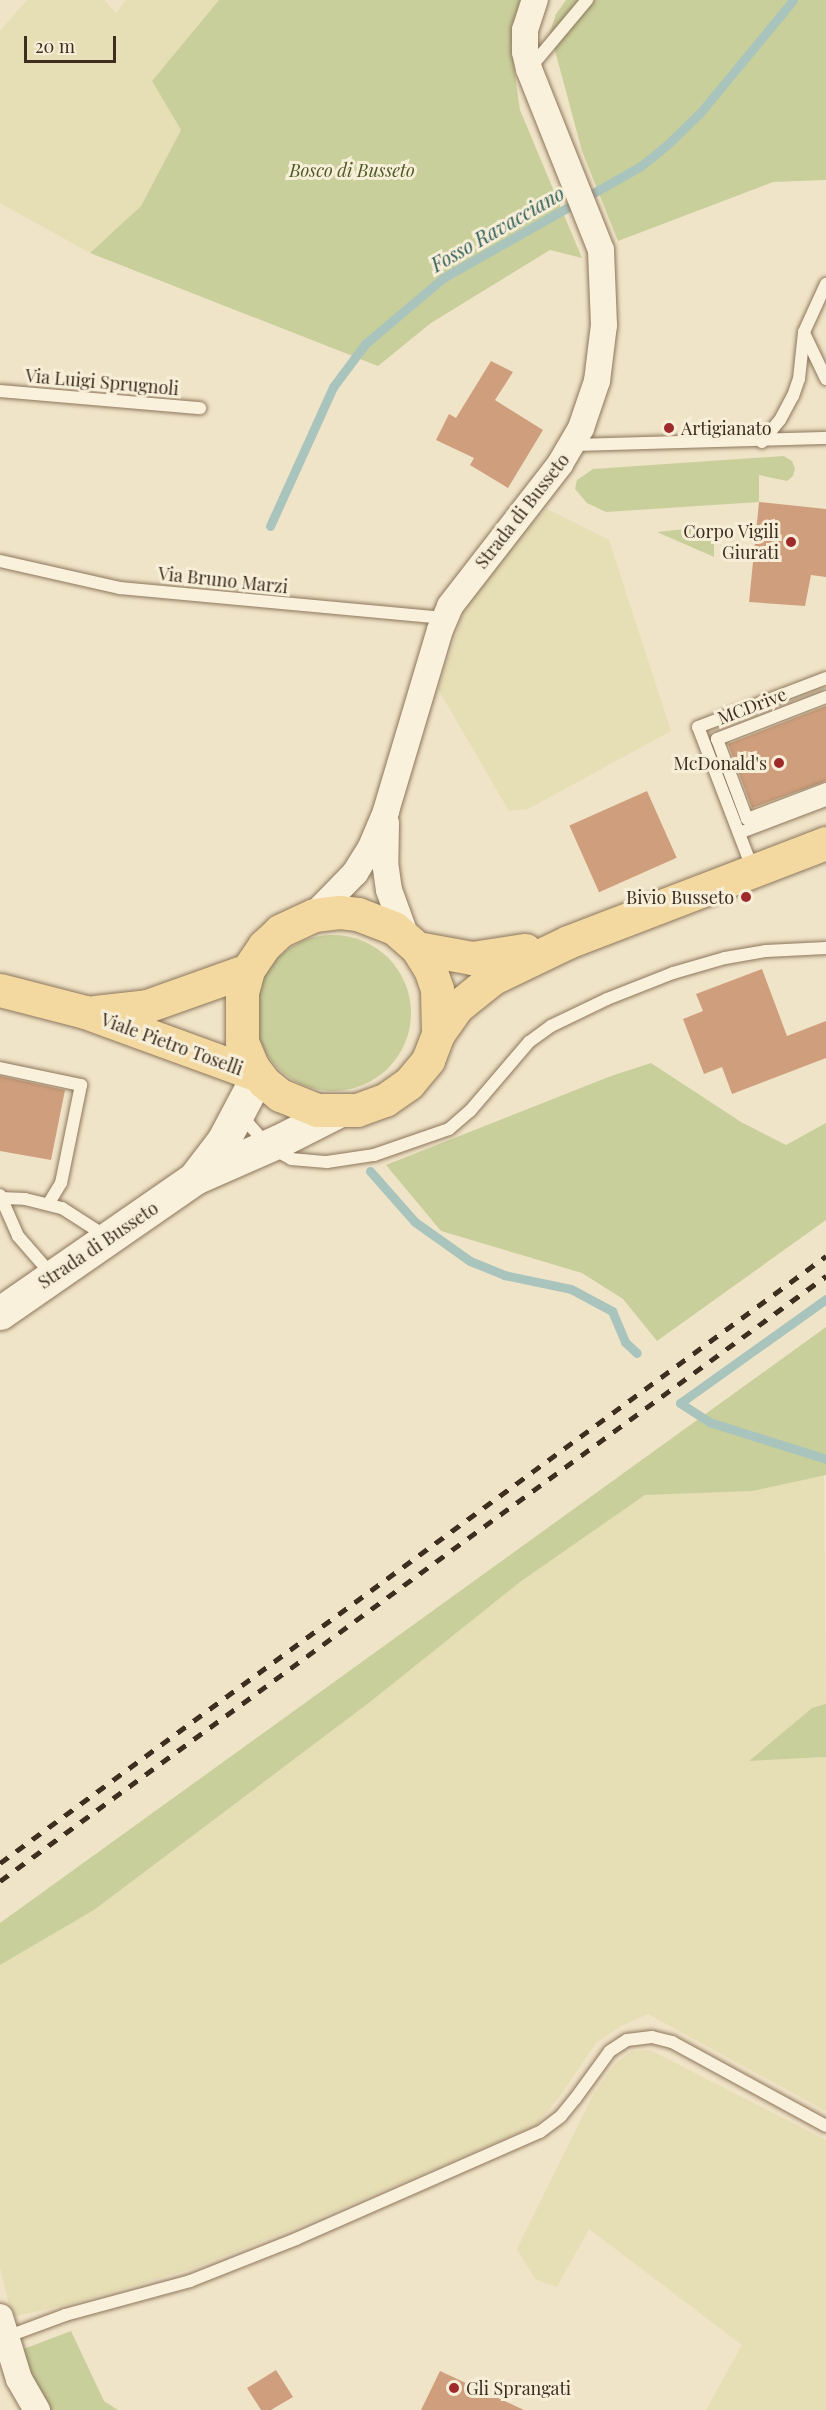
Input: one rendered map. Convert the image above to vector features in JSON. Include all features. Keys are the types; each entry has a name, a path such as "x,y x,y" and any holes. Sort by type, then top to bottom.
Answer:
{"main road":[{"name":"Viale Pietro Toselli","path":"568,942 472,958 412,942 383,922 358,914 339,912 314,915 280,931 264,946 248,970 242,992 240,1028 246,1053 258,1075 280,1095 300,1104 336,1112 357,1110 385,1100 409,1083 428,1060 438,1034 457,1007 484,983 568,942 826,843"},
{"name":"Viale Pietro Toselli","path":"412,942 430,969 437,989 438,1034"},
{"name":"Viale Pietro Toselli","path":"85,1012 147,1006 248,970"},
{"name":"Viale Pietro Toselli","path":"0,990 85,1012 258,1075"}],"street":[{"name":"Strada di Busseto","path":"314,915 355,873 371,847 386,811 444,618 461,591 545,485 572,445 593,397 602,346 604,274 595,231 571,177 529,69 525,52 525,30 535,0"},
{"name":"Strada di Busseto","path":"386,811 387,876 393,903 412,942"},
{"name":"Strada di Busseto","path":"195,1178 217,1150 258,1075"},
{"name":"Strada di Busseto","path":"0,1313 195,1178 268,1146 336,1112"},
{"path":"3,2327 19,2379 37,2410"}],"lane":[{"path":"529,69 587,0"},
{"path":"762,442 780,420 793,396 799,379 804,332 826,284"},
{"path":"804,332 826,379"},
{"name":"Via Luigi Sprugnoli","path":"0,391 200,408"},
{"path":"572,445 762,442 826,438"},
{"path":"0,555 14,565"},
{"name":"Via Bruno Marzi","path":"0,561 120,588 444,618"},
{"path":"753,871 698,727 826,678"},
{"name":"MCDrive","path":"826,697 717,739 747,819 826,789"},
{"path":"739,833 826,800"},
{"path":"239,1112 268,1146 301,1162 345,1161 439,1134 463,1118 529,1042 551,1026 607,999 673,973 725,958 766,951 826,948"},
{"path":"0,1068 81,1085 61,1183 49,1203"},
{"path":"1,1197 49,1203 75,1215 108,1237"},
{"path":"1,1197 18,1236 52,1275"},
{"path":"3,2327 65,2314 190,2281 296,2239 540,2132 568,2108 610,2050 627,2040 652,2037 672,2042 826,2126"}],"shaded area":[{"path":"27,0 104,0 116,13 126,0 219,0 152,81 181,130 141,206 90,253 0,203 0,31"},
{"path":"547,509 609,540 671,731 528,809 509,811 438,689 466,604 501,552"},
{"path":"824,1475 826,1704 812,1708 750,1761 826,1757 826,2111 648,2014 621,2026 596,2043 560,2096 536,2125 293,2229 191,2269 70,2304 12,2317 0,2268 0,1965 94,1910 370,1702 520,1582 645,1495 753,1491"},
{"path":"650,2050 826,2140 826,2410 706,2410 742,2345 589,2229 557,2287 535,2279 517,2249 593,2095 616,2063 632,2051"}],"green space":[{"name":"Bosco di Busseto","path":"219,0 520,0 511,46 520,110 582,258 550,250 431,323 378,366 90,253 141,206 181,130 152,81"},
{"path":"566,0 826,0 826,180 773,182 618,241 582,151 550,32 556,14"},
{"path":"784,456 792,461 795,469 793,476 787,481 759,475 759,502 606,512 587,503 575,489 577,480 593,469"},
{"path":"714,526 714,557 657,532"},
{"path":"333,935 348,936 363,941 388,958 405,983 410,998 410,1028 405,1043 388,1068 363,1085 348,1090 333,1091 318,1090 303,1085 278,1068 261,1043 256,1028 255,1013 256,998 261,983 278,958 303,941 318,936"},
{"path":"651,1063 741,1122 786,1145 826,1123 826,1220 657,1341 623,1299 582,1273 441,1231 386,1165 611,1076"},
{"path":"826,1327 826,1475 753,1491 645,1495 520,1582 370,1702 94,1910 0,1965 0,1923"},
{"path":"826,1704 826,1757 749,1761 812,1708"},
{"path":"71,2331 104,2401 118,2410 50,2410 47,2407 21,2350"}],"building":[{"path":"491,361 513,372 495,400 543,430 508,488 470,465 474,458 436,440 449,414 456,418"},
{"name":"Corpo Vigili Giurati","path":"759,502 826,509 826,577 811,575 805,606 749,602"},
{"name":"McDonald's","path":"826,706 826,781 752,808 728,744"},
{"path":"647,791 677,858 599,892 569,826"},
{"path":"762,969 787,1036 826,1021 826,1058 732,1094 722,1067 704,1074 683,1019 703,1011 696,994"},
{"path":"0,1076 65,1090 51,1160 0,1151"},
{"path":"276,2370 293,2397 271,2410 261,2410 247,2388"},
{"name":"Gli Sprangati","path":"440,2371 524,2410 421,2410"}],"waterway":[{"name":"Fosso Ravacciano","path":"270,526 333,387 365,344 443,278 641,166 700,113 793,0"},
{"path":"370,1171 415,1222 470,1261 504,1275 571,1289 612,1311 625,1342 637,1353"},
{"path":"826,1299 680,1403 709,1422 826,1459"}],"railway":[{"path":"0,1863 826,1256"},
{"path":"0,1881 826,1276"}],"place":[{"name":"Artigianato","path":"669,428"},
{"name":"Corpo Vigili Giurati","path":"791,542"},
{"name":"McDonald's","path":"779,763"},
{"name":"Bivio Busseto","path":"746,897"},
{"name":"Gli Sprangati","path":"454,2388"}]}
